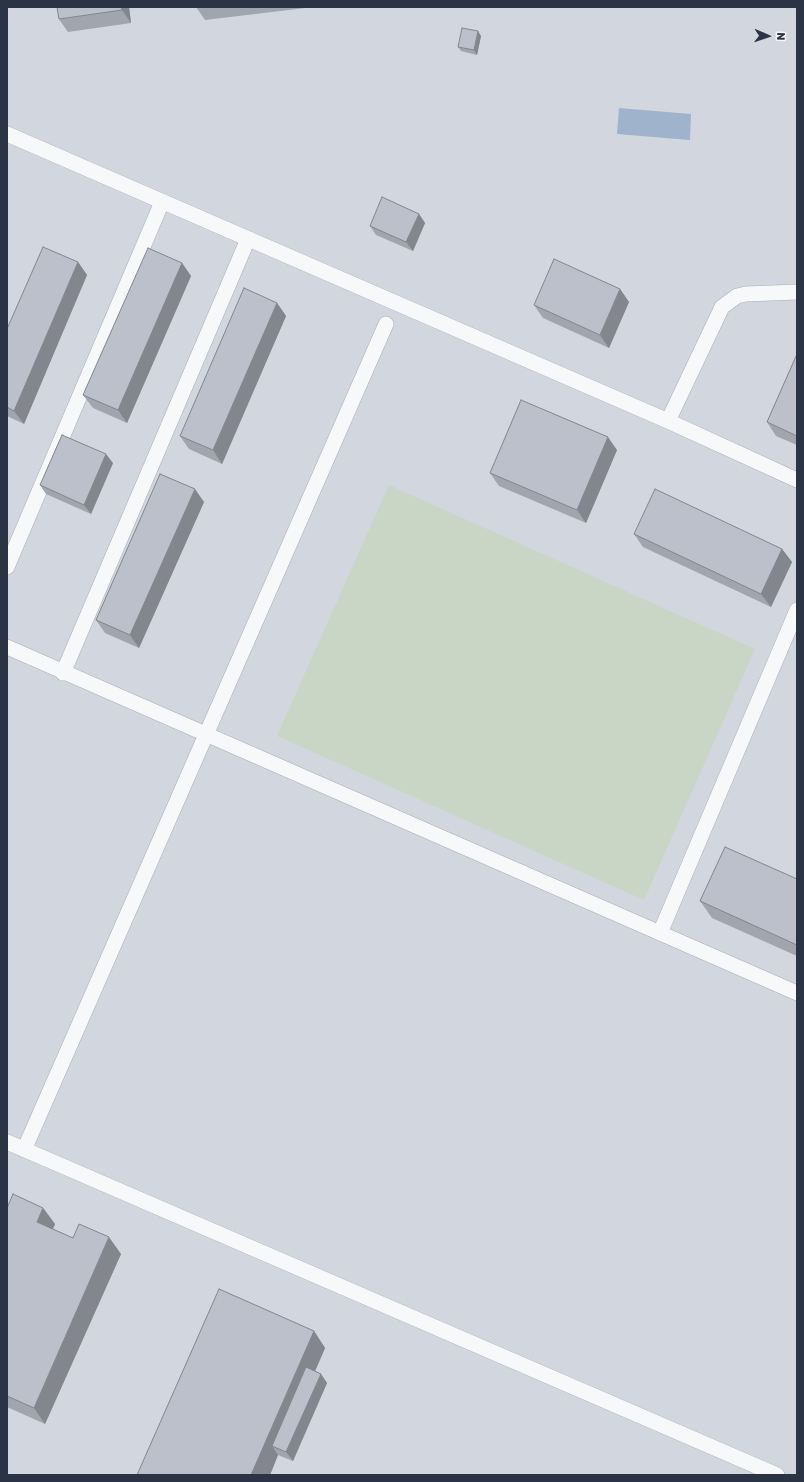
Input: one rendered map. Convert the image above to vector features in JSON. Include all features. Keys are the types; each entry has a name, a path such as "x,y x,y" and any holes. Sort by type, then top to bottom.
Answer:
{"lane":[{"path":"7,134 668,421 797,480"},
{"path":"7,566 162,202"},
{"path":"63,673 248,239"},
{"path":"668,421 722,307 738,296 746,294 797,292"},
{"path":"24,1150 386,324"},
{"path":"660,934 797,610"},
{"path":"7,647 63,673 206,734 797,993"},
{"path":"7,1142 777,1475"}],"shaded area":[{"path":"7,7 797,7 797,1475 7,1475"}],"green space":[{"path":"389,485 755,649 644,900 277,736"}],"water":[{"path":"619,108 691,114 690,140 617,134"}],"building":[{"path":"57,7 121,7 122,10 59,19"},
{"path":"462,28 478,31 474,50 458,47"},
{"path":"382,197 419,214 406,242 370,226"},
{"path":"43,247 78,262 14,411 7,407 7,329"},
{"path":"148,248 182,263 118,410 83,395"},
{"path":"554,259 620,289 600,335 534,305"},
{"path":"244,288 277,303 213,450 180,436"},
{"path":"797,354 797,436 767,422"},
{"path":"521,400 608,437 577,510 490,473"},
{"path":"62,435 106,454 84,505 40,485"},
{"path":"160,474 195,489 130,635 96,620"},
{"path":"655,489 782,549 761,594 634,534"},
{"path":"725,847 797,879 797,945 700,901"},
{"path":"13,1194 43,1208 37,1222 73,1238 79,1224 109,1237 34,1408 7,1396 7,1208"},
{"path":"219,1289 314,1331 251,1475 137,1475"},
{"path":"306,1367 321,1374 286,1452 272,1446"}]}
